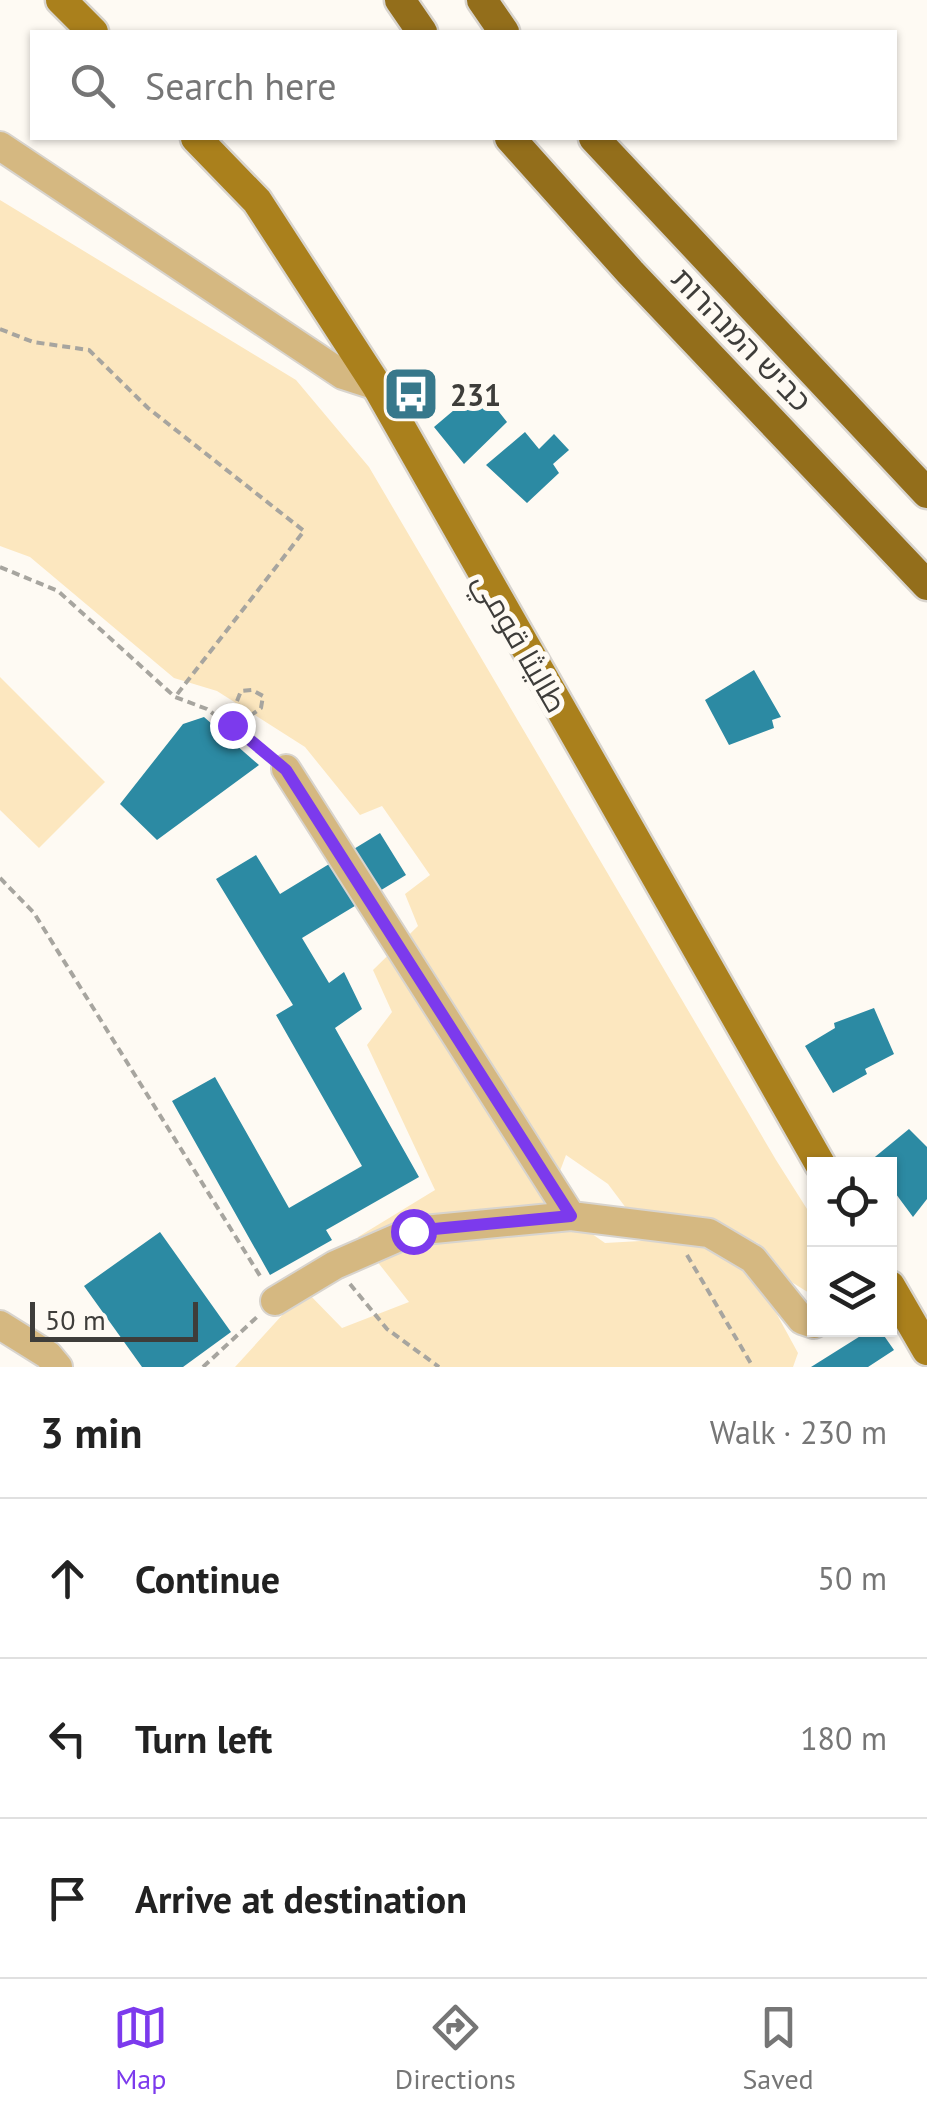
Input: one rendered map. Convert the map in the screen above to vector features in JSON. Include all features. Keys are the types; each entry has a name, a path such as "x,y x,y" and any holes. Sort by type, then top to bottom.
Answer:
{"highway":[{"path":"400,0 419,30"},
{"path":"482,0 503,30"},
{"name":"כביש המנהרות","path":"512,140 630,272 927,584"},
{"name":"כביש המנהרות","path":"596,140 927,493"}],"main road":[{"path":"61,0 91,30"},
{"name":"طاليثا قومي","path":"198,140 258,200 376,386 816,1157"},
{"path":"899,1319 927,1350"}],"street":[{"path":"0,146 344,375 376,386"},
{"path":"286,770 571,1216"},
{"path":"275,1301 335,1265 413,1231 571,1216 710,1233 754,1260 807,1322"},
{"path":"0,1325 48,1356 58,1367"}],"path":[{"path":"0,329 33,342 89,350 148,408 304,531 174,697"},
{"path":"0,567 58,591 174,697 207,708 286,770"},
{"path":"252,690 263,696 261,708 250,716 242,712 237,700 241,691 252,690"},
{"path":"232,725 242,712"},
{"path":"0,878 34,913 275,1301 203,1367"},
{"path":"671,1228 753,1367"},
{"path":"335,1265 387,1329 439,1367"}],"shaded area":[{"path":"0,200 296,380 369,467 807,1209 807,1292 785,1278 758,1243 707,1221 629,1212 608,1184 566,1155 548,1203 605,1243 694,1238 749,1263 798,1353 793,1367 235,1367 305,1290 342,1328 409,1302 358,1237 435,1190 367,1045 392,1012 373,970 418,926 405,894 430,875 382,806 360,815 305,747 217,691 174,678 30,557 0,546"},
{"path":"0,677 105,782 39,848 0,810"}],"building":[{"path":"480,388 507,422 464,464 434,427"},
{"path":"525,432 539,449 554,434 569,450 553,464 559,473 527,503 486,465"},
{"path":"754,670 781,717 772,720 774,728 729,745 705,700"},
{"path":"204,717 259,765 157,840 120,804 183,724"},
{"path":"380,833 406,875 302,938 329,983 344,972 362,1009 335,1028 419,1177 326,1230 332,1240 270,1275 172,1101 215,1077 289,1208 362,1166 276,1015 293,1005 216,879 256,855 280,894"},
{"path":"874,1008 894,1054 833,1093 805,1046 835,1028 834,1023"},
{"path":"909,1129 927,1147 927,1199 913,1217 897,1195 897,1157 875,1157"},
{"path":"160,1232 231,1332 183,1367 142,1367 84,1286"},
{"path":"859,1337 885,1337 894,1350 868,1367 811,1367"}],"place":[{"name":"231","path":"411,394"}],"route":[{"path":"232,725 286,770 571,1216 413,1231"}]}
